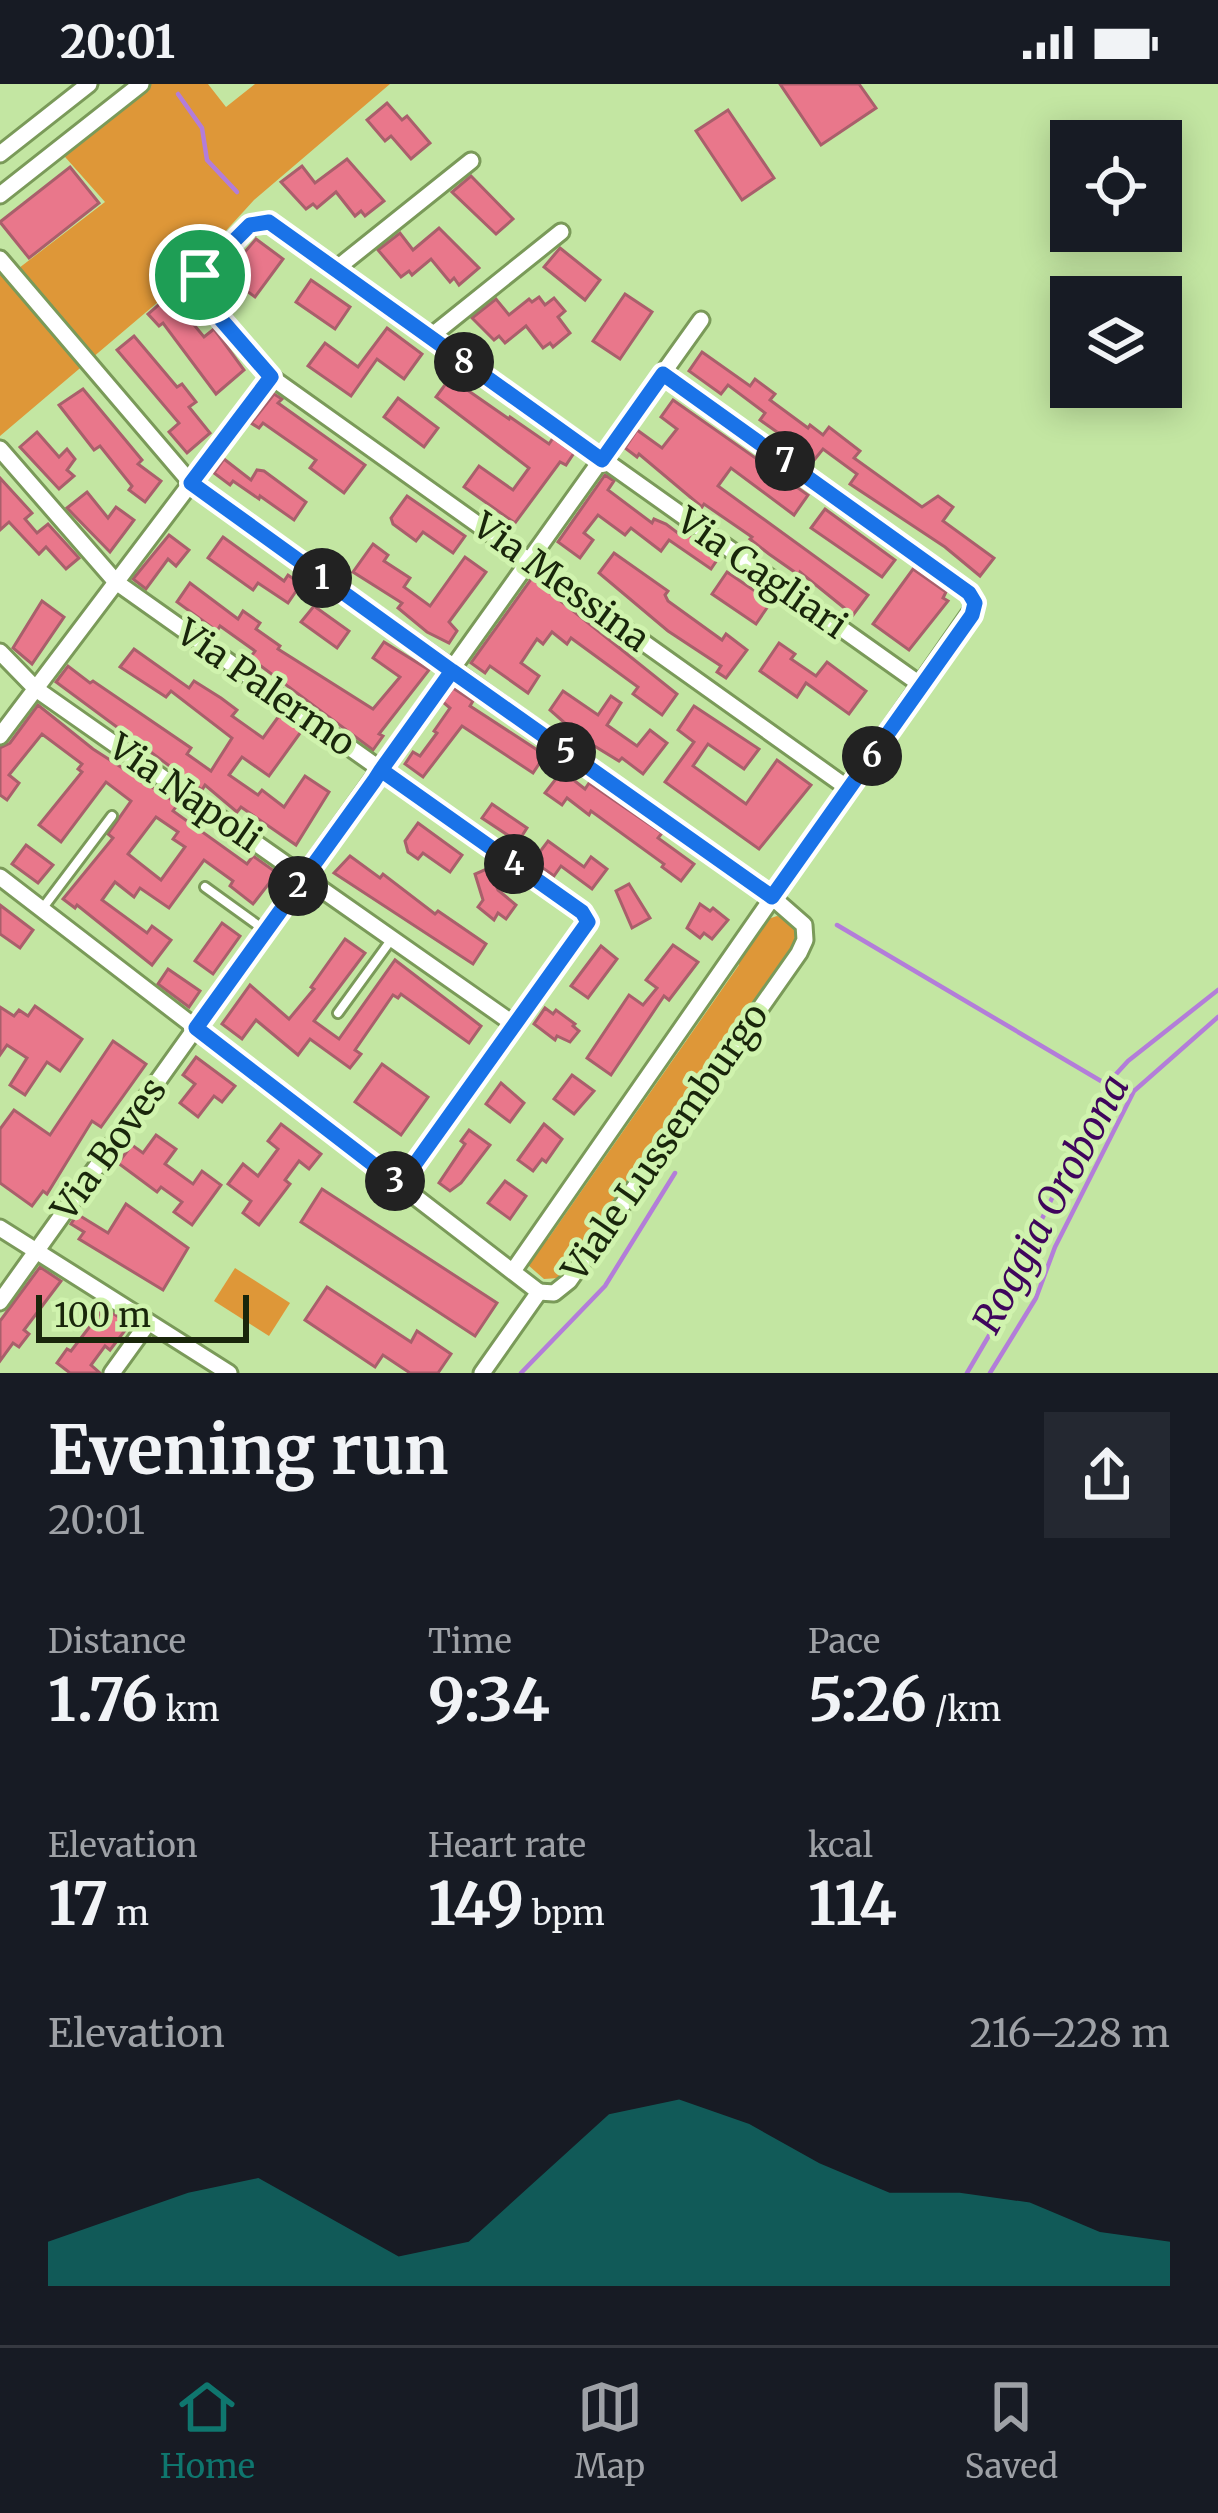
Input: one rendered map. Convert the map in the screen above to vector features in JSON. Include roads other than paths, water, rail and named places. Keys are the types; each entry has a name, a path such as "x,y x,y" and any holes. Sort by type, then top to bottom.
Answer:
{"street":[{"path":"0,154 89,84"},
{"path":"0,194 141,84"},
{"path":"336,269 471,161"},
{"name":"Via Messina","path":"336,269 261,221 250,225 197,278 199,294 271,377 849,788"},
{"path":"430,337 562,232"},
{"path":"0,259 191,483 772,897"},
{"name":"Via Cagliari","path":"336,269 921,686"},
{"name":"Via Boves","path":"0,1302 701,320"},
{"name":"Viale Lussemburgo","path":"513,1271 972,615 975,603 969,593 663,374"},
{"path":"0,736 271,377"},
{"name":"Via Palermo","path":"0,449 116,582 582,912 588,922 515,1025"},
{"name":"Via Napoli","path":"0,652 36,688 515,1025"},
{"path":"0,877 539,1292"},
{"name":"Viale Lussemburgo","path":"482,1373 539,1292 550,1294 565,1286 799,953 805,940 804,925 772,897"},
{"path":"400,1185 515,1025"},
{"path":"0,1228 229,1373"},
{"path":"112,1373 148,1323"}],"lane":[{"path":"42,909 112,817"},
{"path":"205,886 266,931"},
{"path":"338,1013 392,938"}],"waterway":[{"path":"178,94 202,128 207,160 237,192"},
{"path":"837,925 1106,1084"},
{"path":"967,1373 1004,1310 1026,1252 1107,1084 1128,1061 1218,990"},
{"name":"Roggia Orobona","path":"990,1373 1036,1298 1055,1247 1134,1091 1218,1017"},
{"path":"521,1373 605,1286 675,1173"}]}
